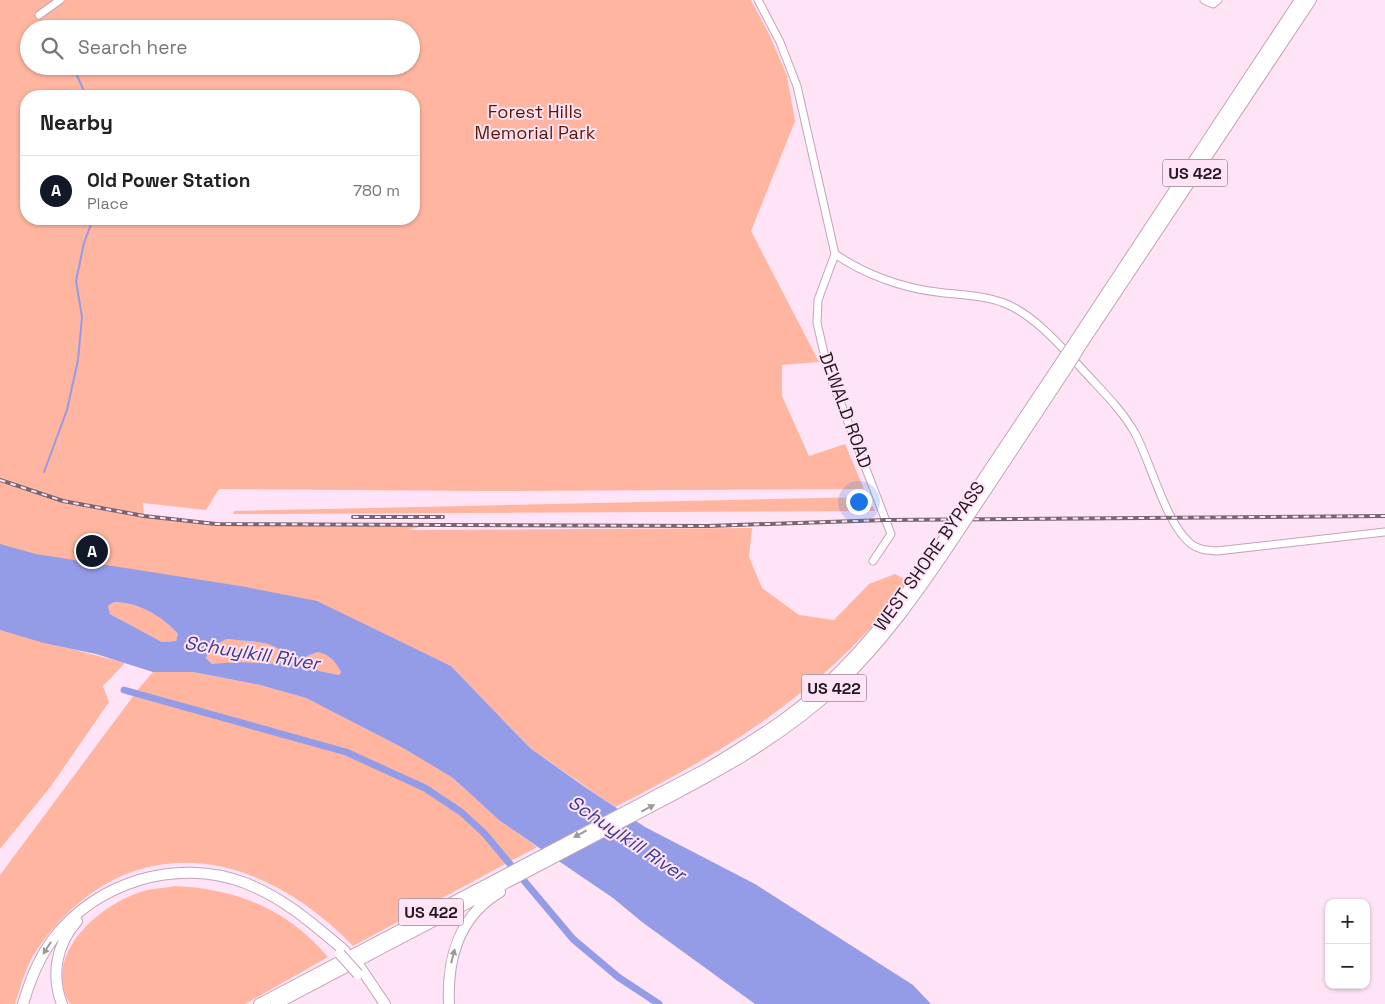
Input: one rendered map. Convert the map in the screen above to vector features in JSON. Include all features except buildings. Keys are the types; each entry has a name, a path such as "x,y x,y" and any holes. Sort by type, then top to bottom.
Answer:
{"highway":[{"name":"WEST SHORE BYPASS","path":"259,1004 571,849 750,742 819,691 882,626 947,543 1300,0"},
{"name":"WEST SHORE BYPASS","path":"1077,344 1311,0"},
{"name":"WEST SHORE BYPASS","path":"276,1004 674,789"},
{"path":"23,1004 39,960 54,937 73,917 92,902 114,889 152,876 202,874 243,882 294,910 343,952 385,1004"},
{"path":"62,1004 56,981 57,963 68,933 84,914 104,900 153,881 196,878 242,888 292,914 343,952"},
{"path":"449,1004 451,965 461,933 485,903 510,879"},
{"path":"359,971 378,1004"}],"street":[{"path":"38,15 60,0"},
{"path":"758,0 780,42 797,86 835,254 848,263 904,285 935,292 994,300 1024,314 1057,343 1116,405 1136,436 1172,517 1186,539 1199,549 1216,551 1385,532"},
{"path":"1204,0 1213,4 1218,0"},
{"name":"DEWALD ROAD","path":"835,254 819,294 816,314 828,370 891,534 873,561"}],"green space":[{"name":"Forest Hills Memorial Park","path":"0,0 751,0 770,36 787,76 795,121 751,231 819,362 782,365 782,396 809,456 845,444 864,489 489,491 219,489 206,510 143,503 144,516 216,524 428,525 407,530 752,528 749,557 762,588 799,615 834,620 869,584 895,574 908,581 879,618 846,653 786,705 721,749 615,807 530,748 451,666 408,646 0,569"},
{"path":"868,497 875,511 233,514 234,511"},
{"path":"114,602 141,607 165,621 178,634 176,641 162,642 110,614 108,606"},
{"path":"0,630 125,663 103,686 109,702 51,786 0,849"},
{"path":"227,639 267,644 287,656 286,661 276,664 212,664 206,658 209,651 216,644"},
{"path":"318,652 326,655 334,662 341,672 339,675 319,671 307,664 304,660 307,656"},
{"path":"153,672 193,672 260,685 306,698 403,748 453,778 500,821 537,847 353,946 316,912 276,887 234,870 192,863 151,867 111,881 73,908 34,954 24,975 15,1004 0,1004 0,875"},
{"path":"175,886 219,892 240,897 259,905 278,914 296,926 328,957 245,1004 70,1004 63,985 63,967 69,949 80,933 94,919 127,897 148,890"}],"water":[{"name":"Schuylkill River","path":"0,544 36,554 240,586 317,601 451,666 530,748 582,785 645,827 755,884 913,985 931,1004 755,1004 642,922 613,898 500,821 453,778 403,748 306,698 260,685 193,672 153,672 96,654 44,643 0,630","holes":["114,602 141,607 165,621 178,634 176,641 162,642 110,614 108,606","227,639 251,641 267,644 287,656 286,661 276,664 237,662 212,664 206,658 214,646","318,652 326,655 341,672 339,675 310,667 304,660 307,656"]}],"waterway":[{"path":"77,75 83,90"},
{"path":"44,472 67,410 78,360 82,317 76,281 84,243 91,225"},
{"path":"124,690 346,752 425,788 461,812 484,833 573,939 618,977 659,1004"}],"railway":[{"path":"0,480 63,501 144,516 216,524 708,526 886,520 1385,516"},
{"path":"353,517 443,517"}],"place":[{"name":"Old Power Station","path":"92,551"}]}
